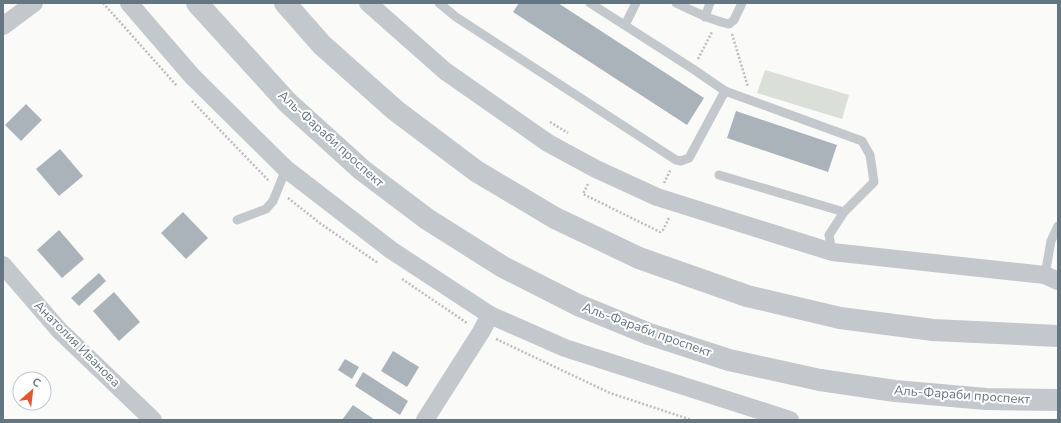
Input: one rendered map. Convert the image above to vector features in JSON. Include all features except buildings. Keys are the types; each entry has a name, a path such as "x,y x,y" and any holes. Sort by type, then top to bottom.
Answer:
{"street":[{"path":"3,26 34,3"},
{"path":"129,3 192,76 286,169 391,250 490,315 564,348 790,420"},
{"name":"Аль-Фараби проспект","path":"196,3 287,102 362,170 427,219 503,267 578,305 650,334 729,360 820,380 895,391 978,398 1058,400"},
{"path":"285,3 322,45 395,110 476,171 554,218 639,258 747,296 840,318 933,330 1058,336"},
{"path":"372,4 445,72 548,143 596,169 657,197 832,252 1052,278"},
{"name":"Анатолия Иванова","path":"3,265 59,330 153,420"},
{"path":"425,420 481,332 490,315"}],"lane":[{"path":"439,3 456,18 676,160 689,158 725,91"},
{"path":"590,3 725,91 862,141 870,155 874,182 844,212 829,235 832,252"},
{"path":"625,25 636,3"},
{"path":"676,3 705,17 729,24 734,20 742,3"},
{"path":"705,17 710,3"},
{"path":"237,220 266,209 273,201 286,169"},
{"path":"719,175 844,212"},
{"path":"1052,278 1051,241 1058,226"}],"path":[{"path":"693,69 718,22"},
{"path":"729,24 752,101"},
{"path":"657,197 676,160"},
{"path":"596,169 583,194 660,232 663,230 676,203"}],"shaded area":[{"path":"765,70 849,95 842,119 757,93"}]}
